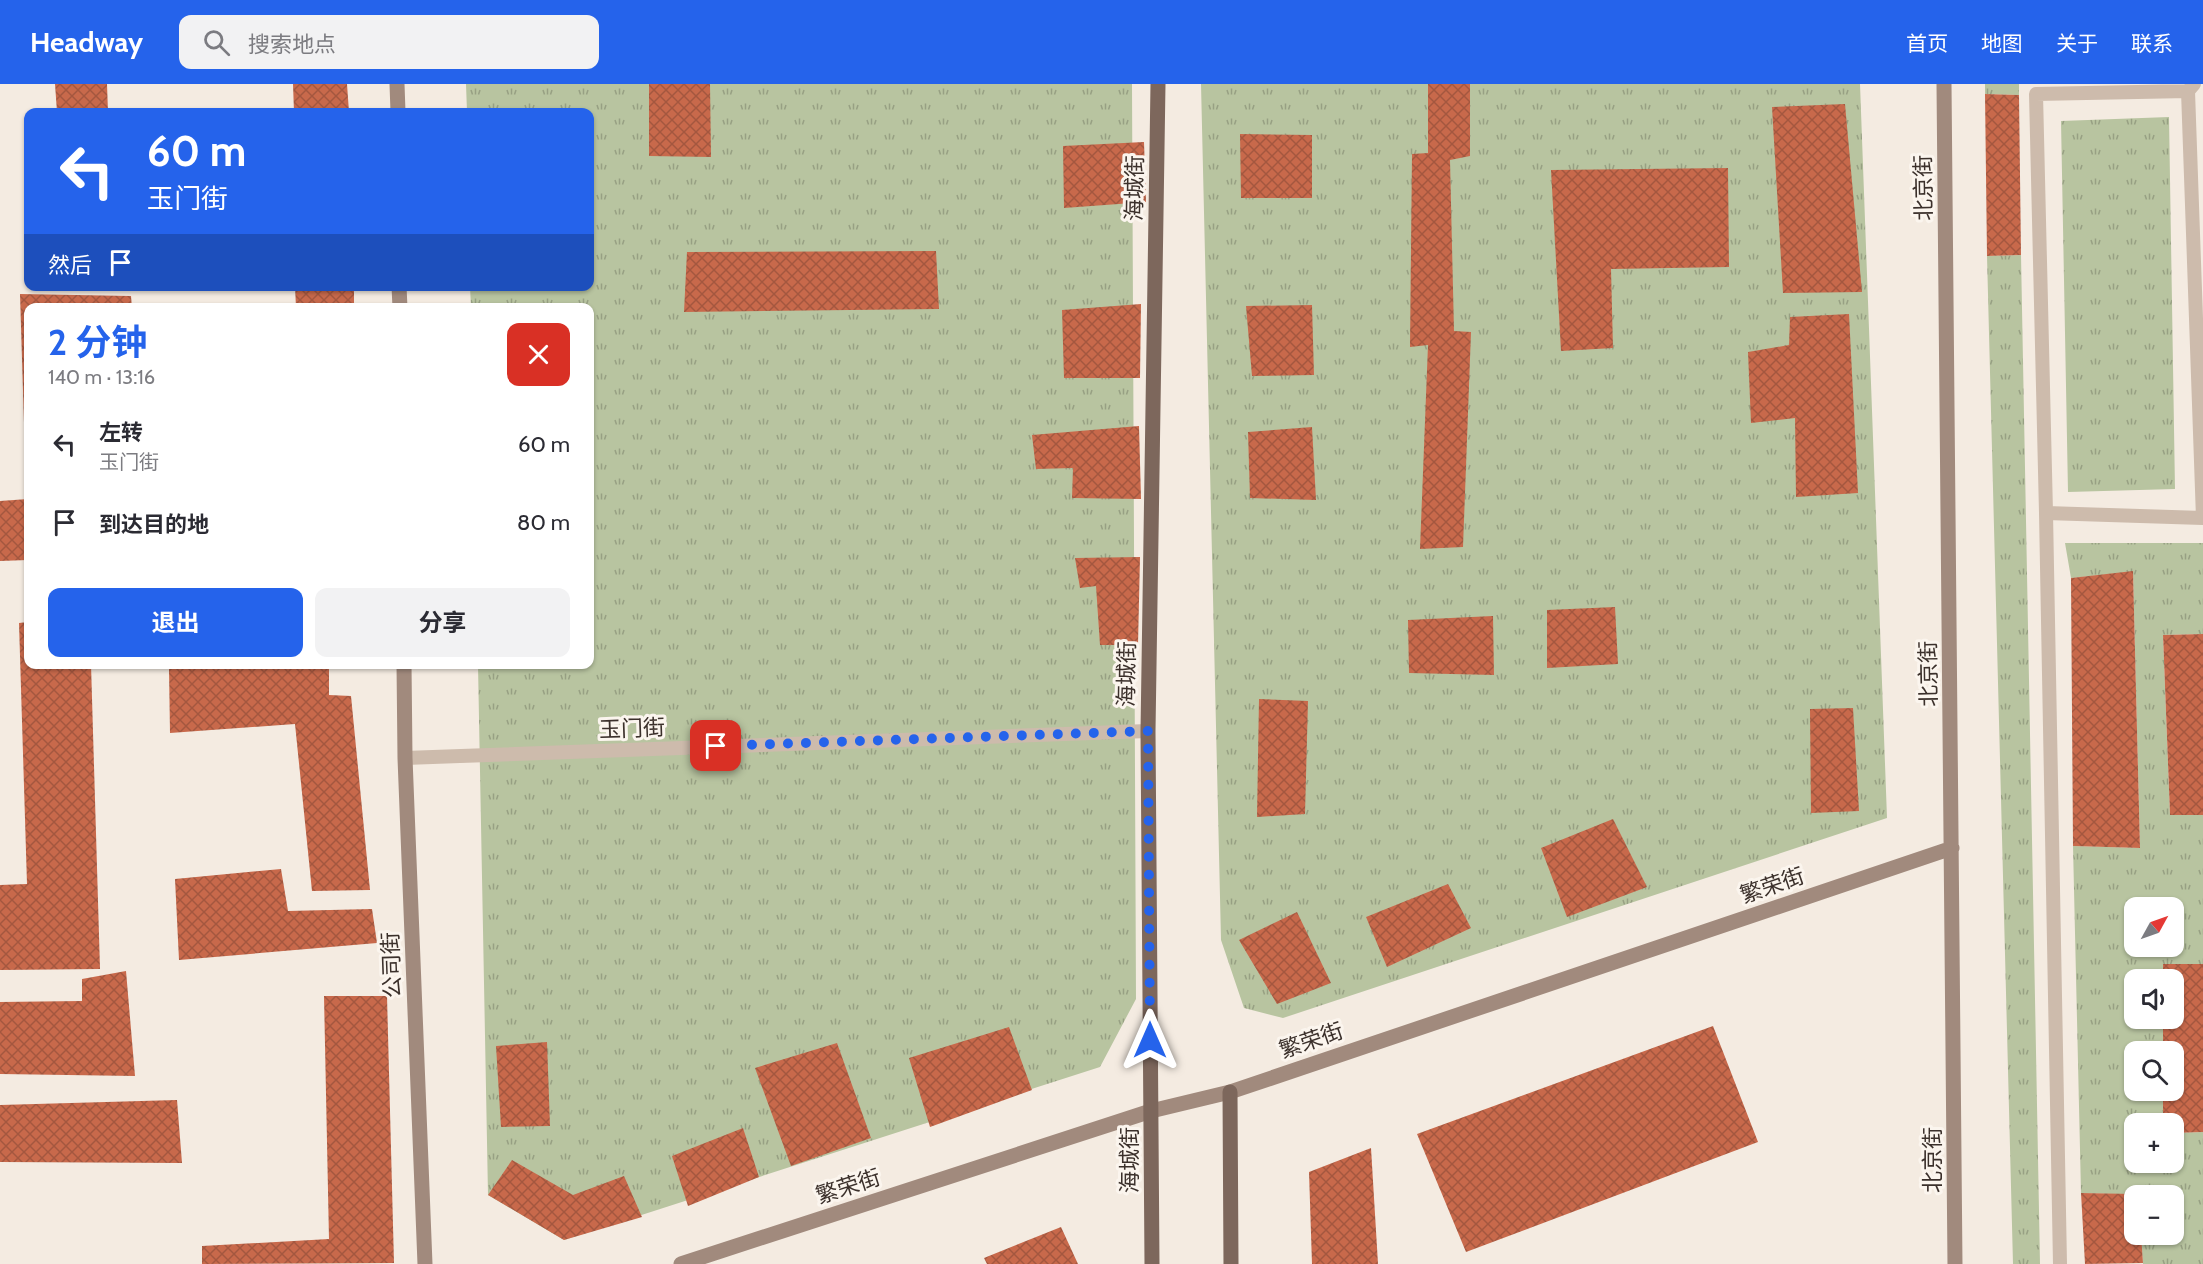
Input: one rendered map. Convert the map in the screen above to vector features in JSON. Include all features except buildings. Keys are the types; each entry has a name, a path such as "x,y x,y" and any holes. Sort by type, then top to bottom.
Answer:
{"main road":[{"name":"海城街","path":"1152,1264 1148,731 1158,84"},
{"path":"1230,1092 1231,1264"}],"street":[{"path":"397,84 398,108"},
{"name":"北京街","path":"1944,84 1955,1264"},
{"name":"公司街","path":"404,669 405,758 425,1264"},
{"name":"繁荣街","path":"681,1264 1151,1111 1230,1092 1952,849"}],"lane":[{"path":"2046,513 2203,518 2191,88 2036,94 2060,1264"},
{"name":"玉门街","path":"405,758 1148,731"}],"green space":[{"path":"466,84 1132,84 1136,999 1100,1067 564,1240 488,1195 478,669 594,669 594,303 471,303 470,291 594,291 594,108 467,108"},
{"path":"1201,84 1860,84 1887,818 1283,1018 1244,1008 1221,940"},
{"path":"1985,84 2019,84 2019,95 1985,94"},
{"path":"2169,117 2175,489 2068,492 2061,121"},
{"path":"2021,255 2040,1264 2013,1264 1987,256"},
{"path":"2065,543 2203,543 2203,634 2163,635 2170,815 2203,815 2203,964 2164,964 2164,969 2124,969 2124,1029 2163,1029 2163,1041 2124,1041 2124,1101 2163,1101 2163,1113 2124,1113 2124,1173 2184,1173 2184,1133 2203,1132 2203,1264 2143,1264 2142,1245 2184,1245 2184,1185 2124,1185 2124,1194 2081,1193 2073,846 2140,848 2133,572 2071,578"}],"route":[{"path":"716,746 1148,731 1150,1040"}]}
